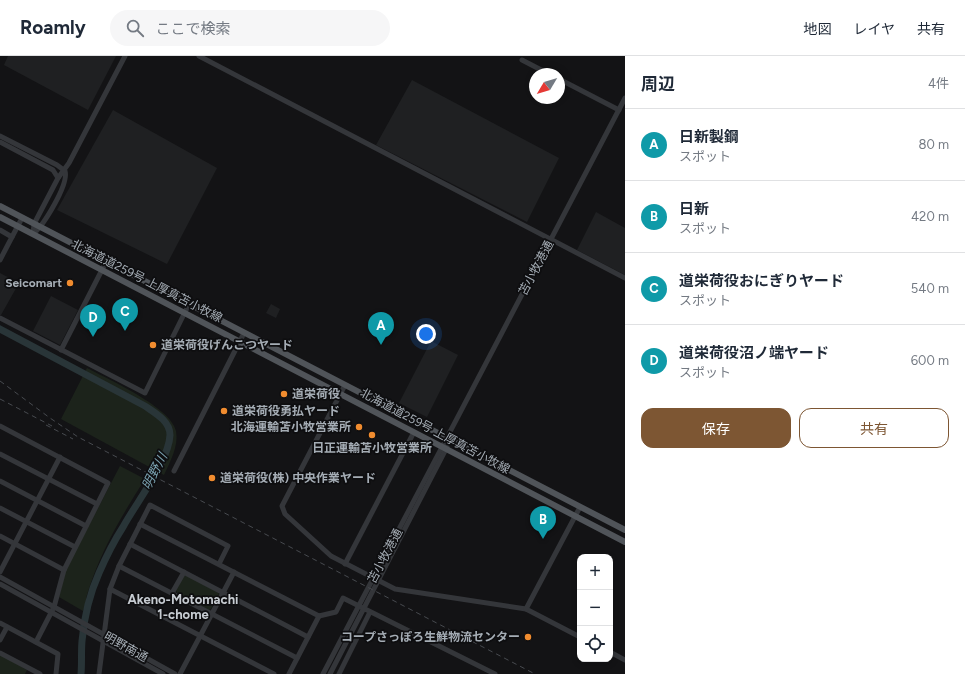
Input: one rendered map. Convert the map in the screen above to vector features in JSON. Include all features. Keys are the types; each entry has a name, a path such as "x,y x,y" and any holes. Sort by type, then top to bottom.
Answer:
{"main road":[{"name":"北海道道259号 上厚真苫小牧線","path":"0,206 625,530"},
{"name":"北海道道259号 上厚真苫小牧線","path":"0,217 625,542"}],"street":[{"path":"33,234 34,224 58,178 65,171 125,56"},
{"path":"199,56 625,278"},
{"path":"522,60 537,68"},
{"path":"565,82 619,110"},
{"name":"苫小牧港通","path":"323,674 379,574 444,448 447,438 625,98"},
{"path":"0,136 57,165 65,171"},
{"path":"0,142 53,170 58,178"},
{"path":"33,234 41,228 65,181 65,171"},
{"path":"0,260 22,218"},
{"path":"0,230 12,237"},
{"path":"61,350 106,262"},
{"path":"0,318 145,393 188,304"},
{"path":"174,471 244,333"},
{"path":"345,386 282,506 285,514 332,556 395,589 526,609 577,635"},
{"path":"0,426 108,483 64,570 54,607 36,642"},
{"path":"345,564 414,432"},
{"path":"0,454 97,504"},
{"path":"0,572 60,457"},
{"path":"1,483 86,526"},
{"path":"99,674 100,639 110,589 119,566 150,505 228,546 219,564"},
{"path":"526,609 580,507"},
{"path":"0,508 75,547"},
{"path":"140,524 319,616 336,612 343,598 492,673"},
{"path":"0,536 64,570"},
{"path":"130,544 308,637"},
{"path":"119,566 298,658"},
{"path":"172,593 184,572"},
{"path":"180,674 234,572"},
{"path":"0,577 54,607"},
{"path":"0,584 51,612"},
{"path":"110,589 274,674"},
{"name":"明野南通","path":"54,607 175,674"},
{"name":"明野南通","path":"51,612 164,674"},
{"path":"339,674 370,612"},
{"name":"苫小牧港通","path":"330,674 358,613"},
{"path":"289,674 319,616"},
{"path":"0,624 58,654 56,674"},
{"path":"0,640 7,627"},
{"path":"0,653 40,674"},
{"path":"613,654 625,660"},
{"path":"26,674 30,668"}],"shaded area":[{"path":"8,56 116,56 88,110 4,65"},
{"path":"412,80 559,158 527,222 376,145"},
{"path":"113,110 217,168 167,264 57,210"},
{"path":"596,212 625,228 625,275 577,250"},
{"path":"0,273 19,283 1,315 0,315"},
{"path":"51,296 78,310 60,345 33,331"},
{"path":"271,304 280,309 276,318 266,313"},
{"path":"431,341 458,355 427,417 399,403"},
{"path":"87,368 138,395 152,404 172,422 177,437 173,454 164,475 61,419"},
{"path":"120,466 145,479 127,508 104,551 91,581 86,598 87,601 83,611 59,597 66,569"},
{"path":"184,575 219,594 211,609 209,610 177,593 176,590"},
{"path":"0,654 27,670 25,674 0,674"}],"waterway":[{"name":"明野川","path":"0,329 145,406 161,418 168,426 169,430 170,435 164,457 151,482 113,543 93,589 83,632 81,674"}],"railway":[{"path":"0,381 78,437 535,674"},
{"path":"0,399 52,426"},
{"path":"46,425 73,439"}],"place":[{"name":"Seicomart","path":"70,283"},
{"name":"道栄荷役おにぎりヤード","path":"125,331"},
{"name":"道栄荷役沼ノ端ヤード","path":"93,337"},
{"name":"道栄荷役げんこつヤード","path":"153,345"},
{"name":"日新製鋼","path":"381,345"},
{"name":"道栄荷役","path":"284,394"},
{"name":"道栄荷役勇払ヤード","path":"224,411"},
{"name":"北海運輸苫小牧営業所","path":"359,427"},
{"name":"日正運輸苫小牧営業所","path":"372,435"},
{"name":"道栄荷役(株) 中央作業ヤード","path":"212,478"},
{"name":"日新","path":"543,539"},
{"name":"コープさっぽろ生鮮物流センター","path":"528,637"}],"district":[{"name":"Akeno-Motomachi 1-chome","path":"183,606"}]}
